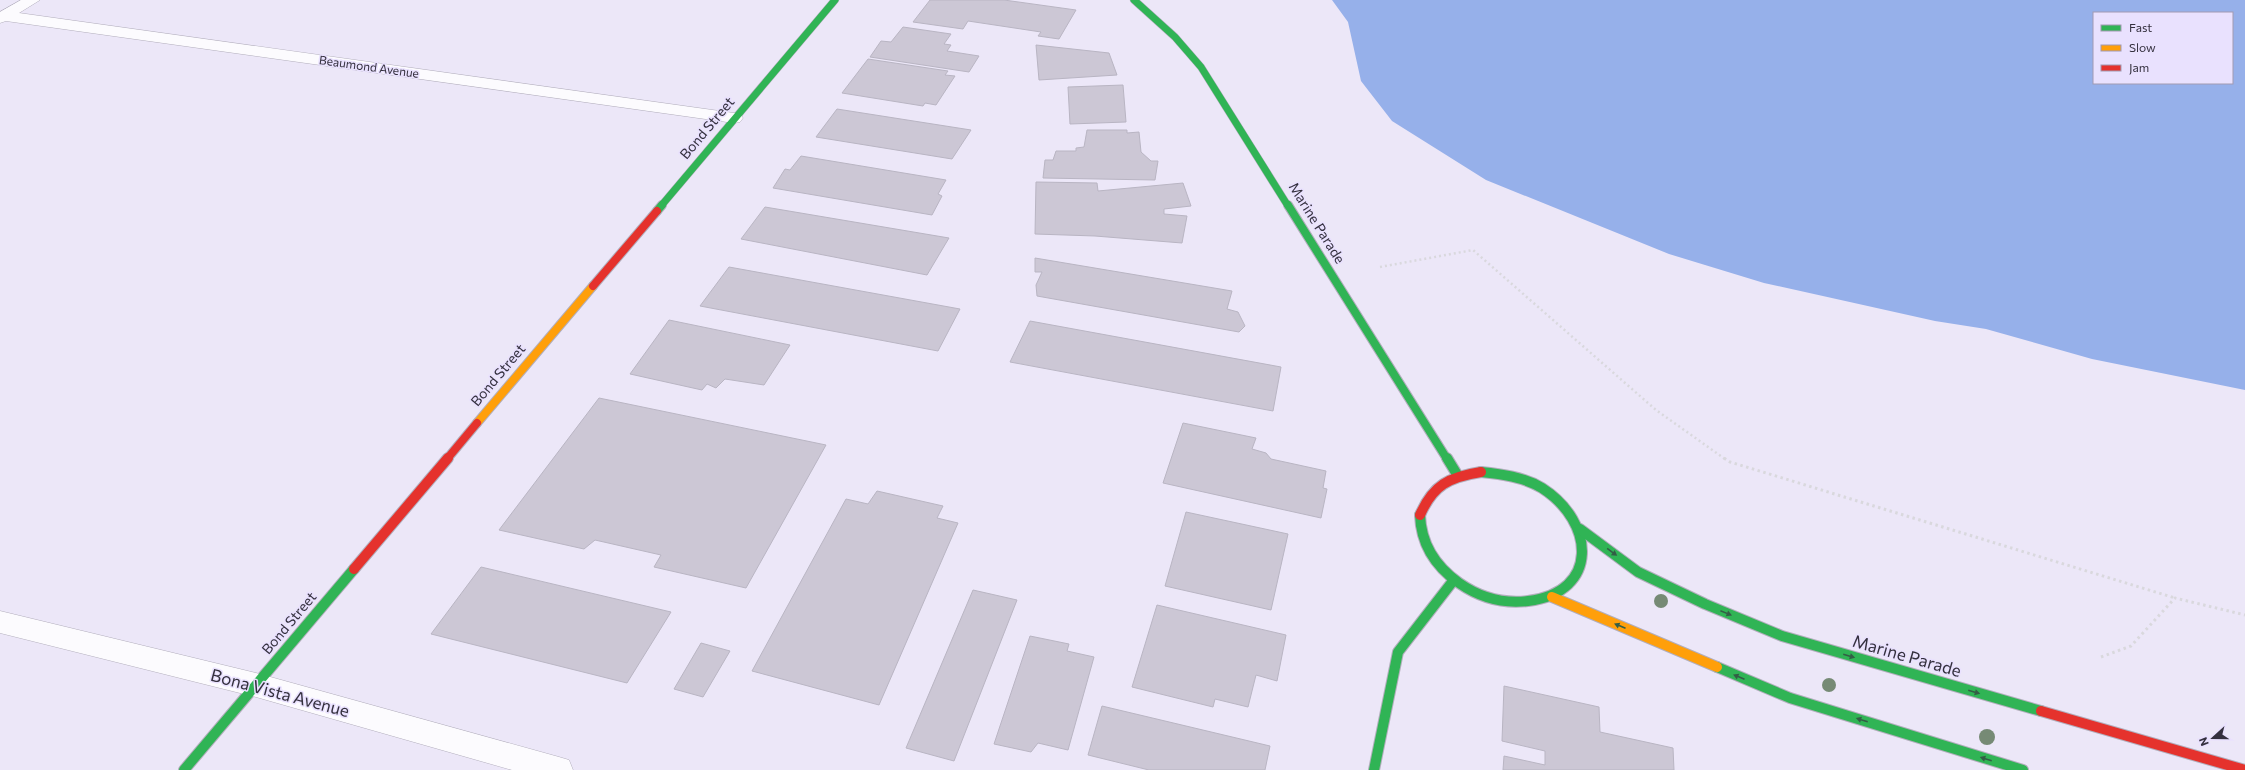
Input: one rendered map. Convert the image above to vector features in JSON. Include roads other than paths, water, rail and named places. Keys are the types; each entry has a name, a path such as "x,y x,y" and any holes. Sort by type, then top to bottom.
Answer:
{"street":[{"path":"2,17 32,0"},
{"name":"Bond Street","path":"184,770 835,0"},
{"name":"Marine Parade","path":"1134,0 1175,38 1201,67 1458,476"},
{"name":"Beaumond Avenue","path":"2,17 734,118"},
{"path":"1481,472 1505,474 1529,481 1551,494 1569,510 1580,529 1586,549 1582,569 1571,585 1552,597 1529,602 1503,601 1477,594 1453,581 1434,562 1422,541 1419,520 1425,501 1429,496 1438,486 1458,476 1481,472"},
{"name":"Marine Parade","path":"1580,529 1638,572 1705,604 1782,636 2244,770"},
{"path":"1374,770 1398,652 1453,581"},
{"path":"1552,597 1790,698 2023,770"},
{"name":"Bona Vista Avenue","path":"0,622 256,685 559,770"}],"water":[{"path":"1332,0 2245,0 2245,390 2092,359 1986,329 1935,321 1764,283 1669,254 1486,180 1392,121 1361,81 1348,22"}]}
